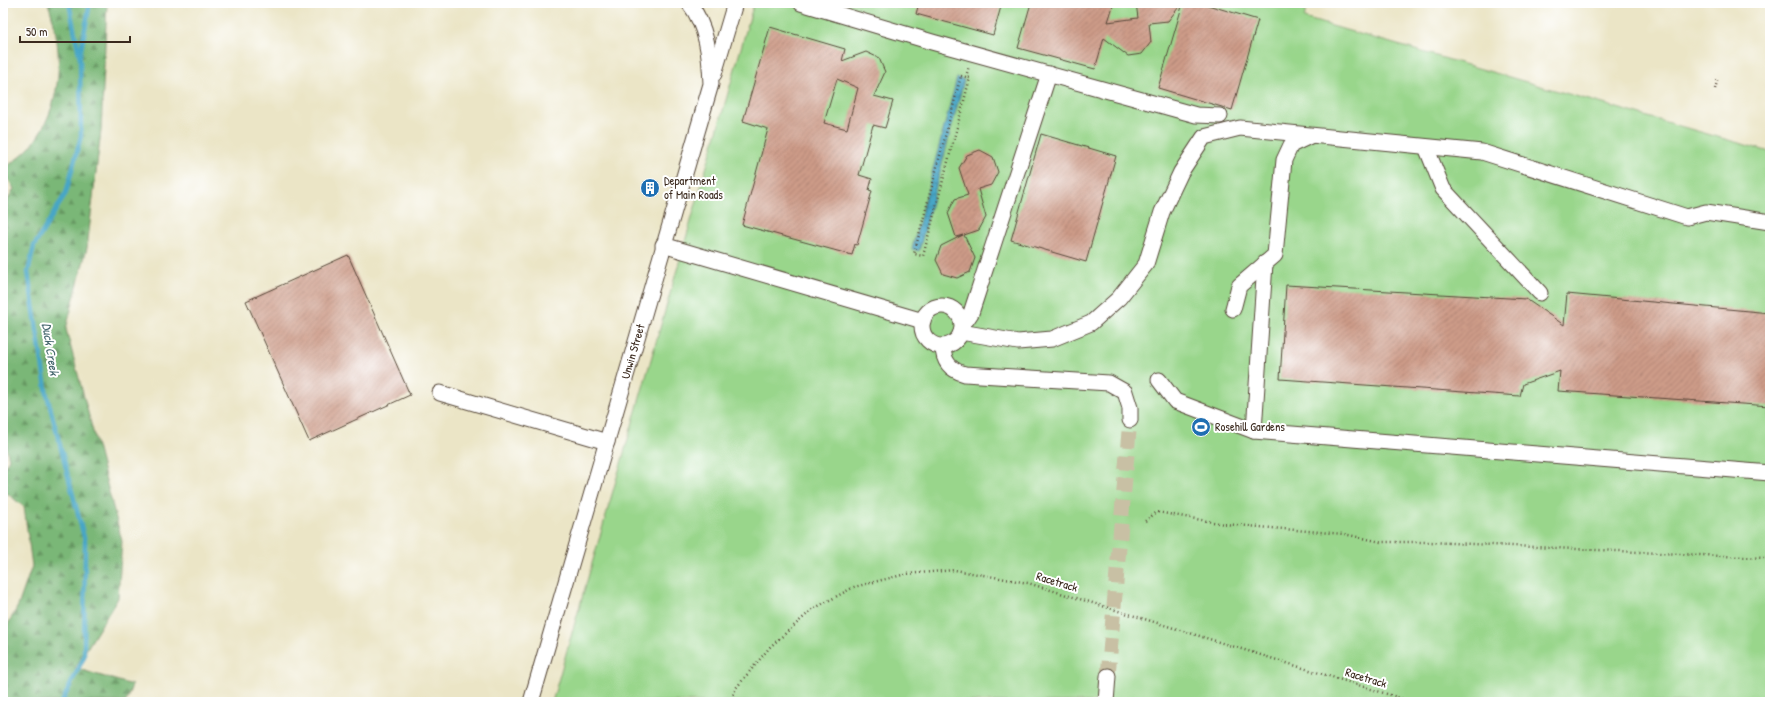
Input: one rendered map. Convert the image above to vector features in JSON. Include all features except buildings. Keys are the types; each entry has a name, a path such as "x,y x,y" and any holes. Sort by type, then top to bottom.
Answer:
{"street":[{"name":"Unwin Street","path":"531,702 711,84 710,60 705,38 700,22 689,3"},
{"path":"711,84 735,3"},
{"path":"802,3 1196,115 1220,116"},
{"path":"1049,74 971,313 962,327 955,342 943,346 937,346 926,339 922,327 923,321 930,310 943,306 954,310 962,327 1018,342 1052,339 1091,323 1119,298 1146,264 1162,212 1178,178 1204,137 1240,128 1482,152 1687,217 1706,212 1770,222"},
{"path":"1233,309 1239,286 1275,255 1284,160 1291,145 1311,136"},
{"path":"1426,147 1444,189 1540,293"},
{"path":"663,246 923,321"},
{"path":"1254,431 1265,263"},
{"path":"943,346 947,363 958,372 965,374 1109,383 1125,392 1130,408 1130,420"},
{"path":"1159,380 1175,401 1254,431 1770,472"},
{"path":"440,393 607,442"},
{"path":"1106,702 1108,676"}],"path":[{"path":"961,76 970,78 923,256 914,254 961,79 961,76"},
{"path":"1715,89 1718,78"},
{"path":"1144,521 1157,512 1224,524 1344,534 1381,542 1430,542 1764,558 1770,561"},
{"name":"Racetrack","path":"730,702 736,688 770,647 813,609 854,587 906,574 955,570 1028,583 1413,702"}],"green space":[{"path":"48,3 107,3 101,131 87,248 66,329 122,541 118,598 75,668 132,685 126,702 3,702 3,633 18,606 32,566 24,507 3,490 3,469 9,459 3,436 3,208 14,189 3,170 34,143 48,116 54,100 57,84 58,51 53,19"},
{"name":"Rosehill Gardens","path":"754,3 1297,3 1307,6 1304,18 1770,152 1770,702 552,702"}],"water":[{"path":"957,78 964,80 919,251 912,249"}],"waterway":[{"name":"Duck Creek","path":"62,702 84,657 85,541 47,395 28,272 34,246 66,193 81,136 80,59 69,3"},
{"path":"80,55 90,3"}],"tunnel":[{"path":"1108,676 1130,420"}],"place":[{"name":"Department of Main Roads","path":"650,188"},
{"name":"Rosehill Gardens","path":"1201,427"}]}
